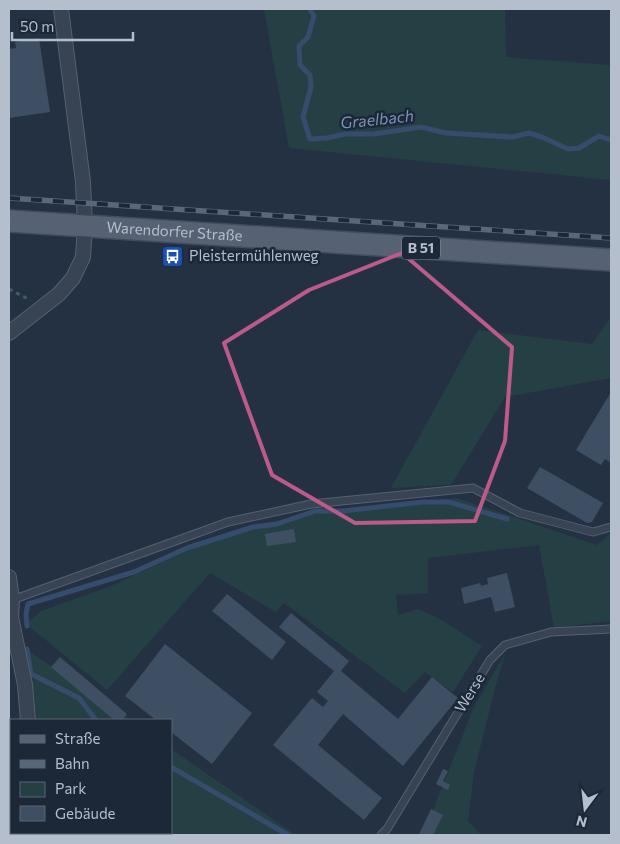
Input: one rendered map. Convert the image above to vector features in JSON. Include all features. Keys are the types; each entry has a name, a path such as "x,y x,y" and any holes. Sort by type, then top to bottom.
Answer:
{"main road":[{"name":"Warendorfer Straße","path":"9,221 611,260"}],"street":[{"path":"9,333 59,294 73,278 83,257 85,226 83,182 61,9"},
{"path":"9,577 12,600 11,616 24,685 28,719"}],"lane":[{"path":"12,600 228,522 311,504 473,488 520,513 592,532 611,527"},
{"name":"Werse","path":"381,835 387,829 490,660 505,645 551,632 611,629"}],"path":[{"path":"9,289 26,297 40,309"}],"highlighted area":[{"path":"402,253 512,347 505,441 475,521 355,523 272,475 224,343 309,290"}],"green space":[{"path":"264,9 505,9 506,57 611,65 611,180 289,148"},
{"path":"611,317 611,378 505,397 451,485 391,488 478,330 592,344"},
{"path":"457,498 597,545 611,533 611,621 554,628 539,545 428,558 428,593 396,595 398,615 418,609 440,619 482,646 453,692 425,672 405,693 284,603 276,612 210,573 107,690 26,624 41,611 111,586 225,533 304,514"},
{"path":"30,652 129,719 36,719"},
{"path":"506,652 474,772 468,821 481,835 423,835 474,707"},
{"path":"172,750 296,835 40,835 172,834"}],"building":[{"path":"39,38 50,112 9,118 9,49 16,48 15,42"},
{"path":"611,392 611,463 605,459 601,465 576,450"},
{"path":"540,467 603,503 592,522 587,523 527,488"},
{"path":"294,529 296,542 267,546 265,534"},
{"path":"507,573 515,607 495,612 491,597 464,604 461,588 480,583 481,586 488,584 487,578"},
{"path":"227,594 286,642 272,660 212,611"},
{"path":"291,613 349,661 341,671 398,719 432,677 458,698 403,766 343,714 318,745 382,798 364,820 273,745 312,698 323,707 328,701 317,692 334,671 279,627"},
{"path":"165,644 252,713 212,764 172,733 172,719 155,719 125,696"},
{"path":"60,657 127,714 123,719 113,719 51,667"},
{"path":"443,769 448,771 443,781 450,785 448,790 436,784"},
{"path":"431,809 443,815 433,835 419,834"}],"waterway":[{"name":"Graelbach","path":"310,9 314,16 308,37 299,46 300,65 310,75 311,87 303,117 310,139 345,134 374,134 421,127 446,133 512,137 529,133 568,149 579,148 599,136 611,140"},
{"path":"27,626 26,614 28,604 134,572 187,548 253,527 277,524 315,511 343,511 423,502 449,502 507,519"},
{"path":"27,649 31,674 79,698 95,719"},
{"path":"172,768 288,835"}],"railway":[{"path":"9,198 611,238"}],"place":[{"name":"Pleistermühlenweg","path":"173,256"}]}
